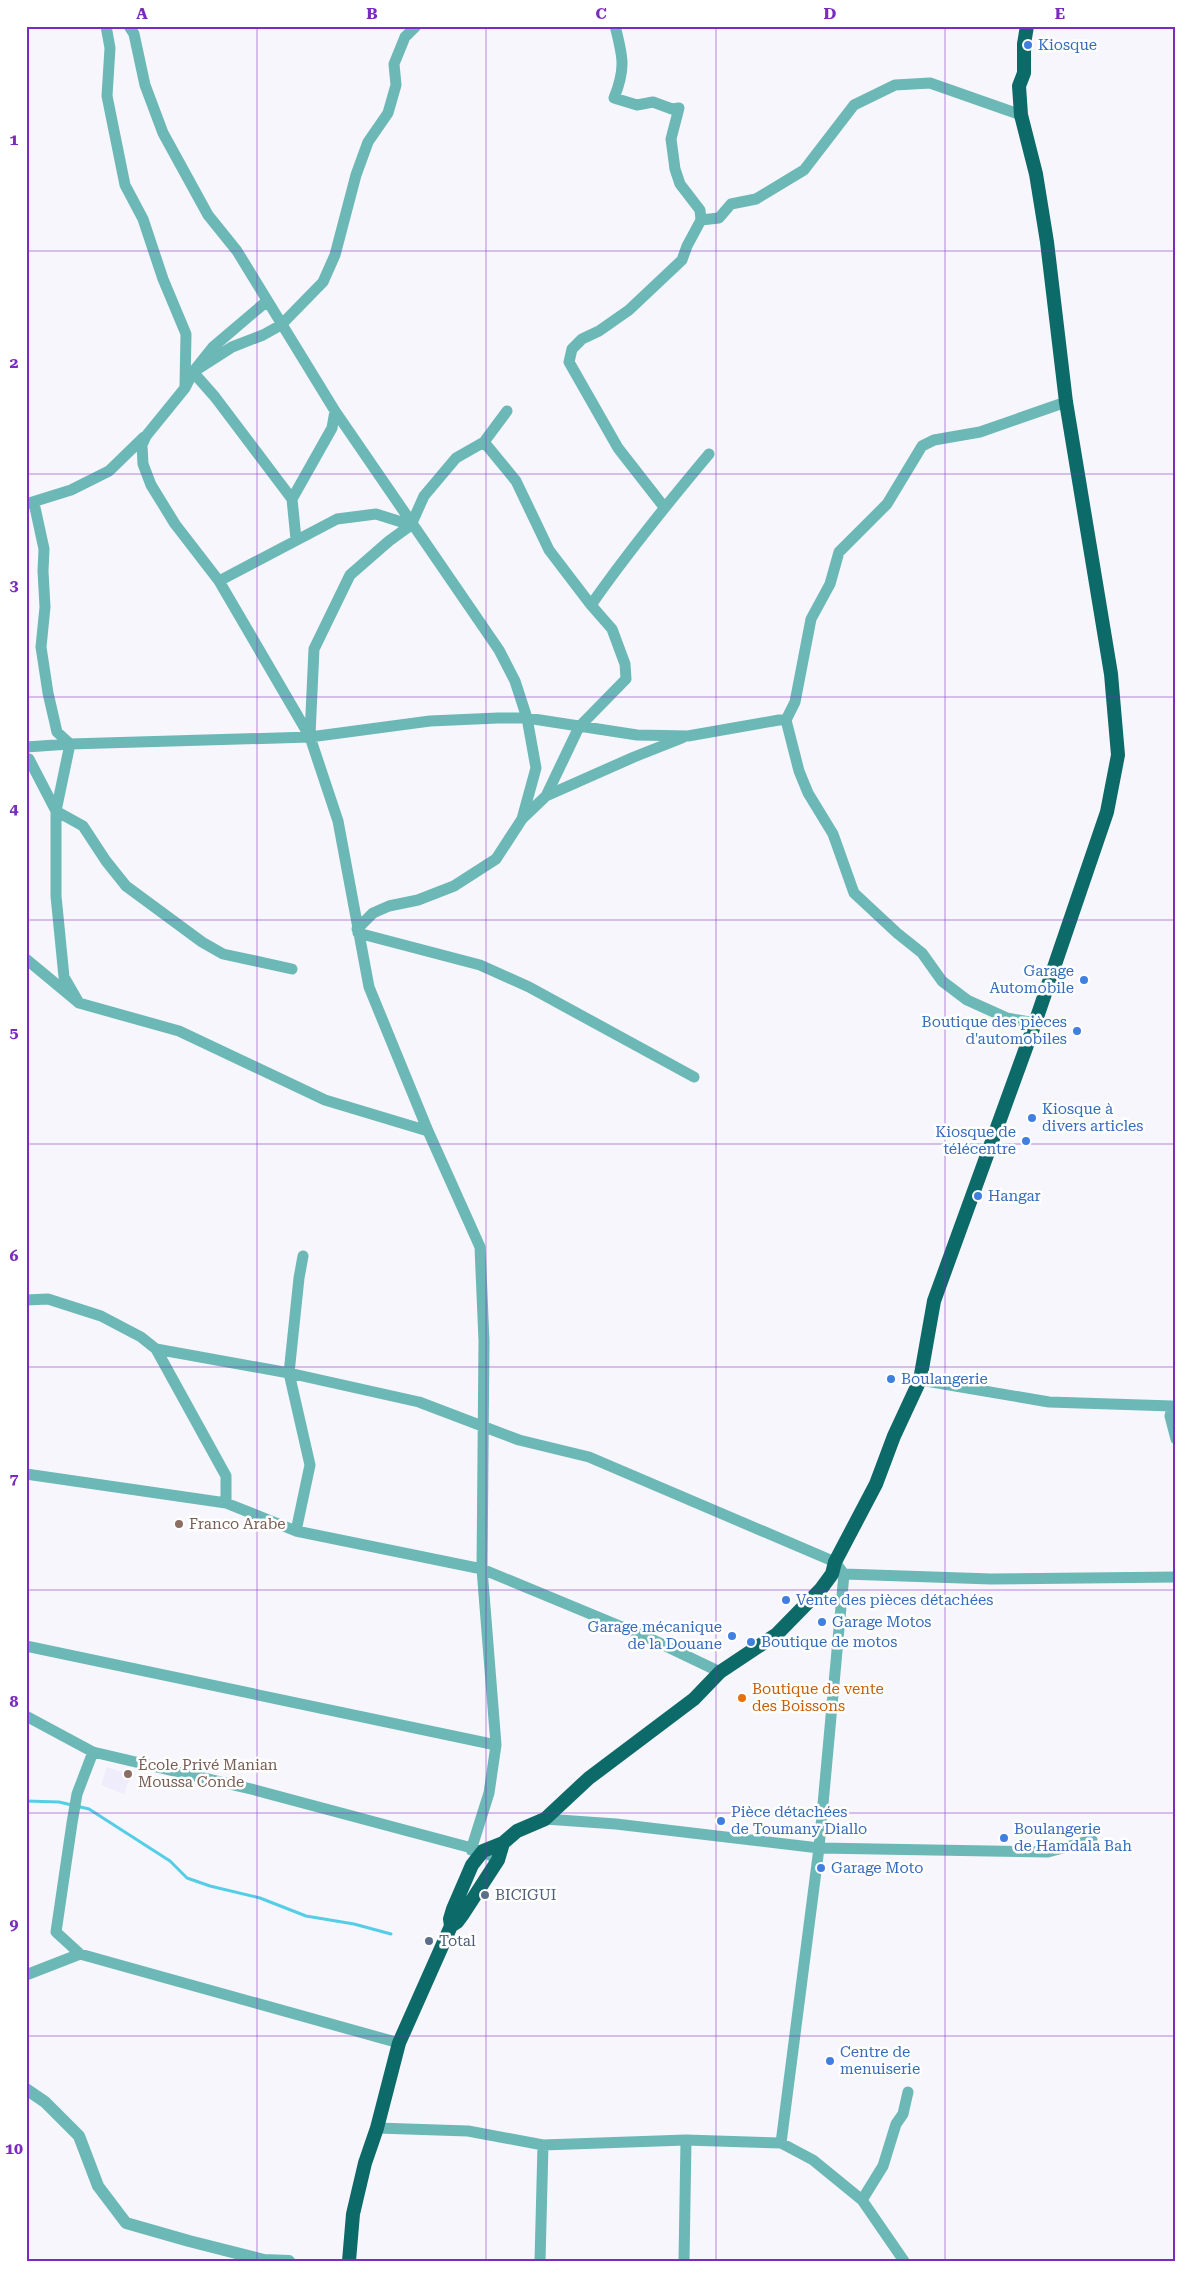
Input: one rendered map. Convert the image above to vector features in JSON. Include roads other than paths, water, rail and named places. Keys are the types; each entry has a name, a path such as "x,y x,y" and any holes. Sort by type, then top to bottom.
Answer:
{"highway":[{"path":"349,2261 353,2214 364,2163 377,2128 399,2043 451,1926 450,1919 453,1909 477,1851 503,1842 518,1831 545,1819 588,1778 694,1699 720,1672 777,1634 822,1589 832,1574 835,1562 876,1484 894,1436 920,1380 934,1301 1035,1023 1107,812 1118,755 1111,674 1066,402 1036,174 1021,116 1018,86 1024,73 1024,44 1027,26"},
{"path":"451,1926 463,1914 498,1860 503,1842"}],"street":[{"path":"106,26 110,48 107,96 125,185 143,219 186,334 185,388"},
{"path":"130,26 134,34 145,86 163,133 208,215 237,251 335,411 499,650 515,682 527,718 536,768 522,819"},
{"path":"193,372 232,347 263,335 281,325 323,282 336,255 356,176 368,142 388,112 396,85 394,64 405,37 416,26"},
{"path":"615,26 623,60 621,80 614,98 637,105 654,102 672,109 679,108 671,139 675,169 680,184 700,210 701,220 686,246 682,260 666,278 629,310 599,331 582,340 572,349 569,362 618,448 664,507"},
{"path":"701,220 719,218 731,204 756,199 804,170 854,105 895,85 930,83 1021,116"},
{"path":"70,744 57,732 46,684 41,647 45,607 44,549 30,503 71,490 109,472 146,436 185,388 193,372 213,346 267,301"},
{"path":"193,372 292,499 296,540"},
{"path":"1035,1023 1008,1018 988,1011 967,1000 942,981 922,953 897,934 854,893 833,834 808,793 799,771 786,720 795,702 811,619 830,584 839,552 887,504 922,446 934,440 980,432 1066,402"},
{"path":"310,737 314,649 350,575 389,540 411,524 424,496 456,458 484,442 507,410"},
{"path":"292,499 332,428 335,411"},
{"path":"146,436 142,445 143,464 151,485 174,524 219,581 310,737 338,821 369,986 428,1132 480,1247 484,1340 482,1569 496,1745 489,1793 477,1851"},
{"path":"484,442 516,481 549,550 612,629 625,664 626,678 579,727 546,796"},
{"path":"591,605 627,553 709,454"},
{"path":"219,581 337,519 376,514 411,524"},
{"path":"26,747 310,737 430,722 527,718 637,735 688,736 786,720"},
{"path":"358,931 373,913 389,906 418,900 454,886 496,859 522,819 546,796 634,757 688,736"},
{"path":"70,744 56,811 56,896 64,977 79,1003"},
{"path":"26,758 29,759 56,811 82,826 126,886 202,942 223,954 292,970"},
{"path":"358,931 480,964 529,987 694,1077"},
{"path":"26,959 79,1003 180,1031 325,1100 428,1132"},
{"path":"296,1531 310,1464 289,1373 303,1256"},
{"path":"26,1300 48,1299 101,1316 141,1337 156,1349 226,1476 226,1503"},
{"path":"156,1349 289,1373 419,1402 519,1440 589,1457 835,1562 844,1574 819,1848 781,2143"},
{"path":"920,1380 1049,1402 1172,1406 1170,1416 1176,1439"},
{"path":"26,1474 226,1503 296,1531 482,1569 651,1639 720,1672"},
{"path":"844,1574 991,1579 1176,1577"},
{"path":"26,1646 496,1745"},
{"path":"26,1716 93,1752 255,1790 477,1851 498,1860"},
{"path":"93,1752 77,1794 56,1932 80,1954 399,2043"},
{"path":"545,1819 616,1824 819,1848 1048,1852 1092,1840"},
{"path":"26,1975 80,1954"},
{"path":"26,2088 45,2102 79,2136 98,2186 126,2223 264,2260 289,2261"},
{"path":"862,2200 883,2166 896,2124 903,2114 908,2092"},
{"path":"377,2128 468,2131 543,2145 686,2140 781,2143 813,2160 862,2200 904,2261"},
{"path":"684,2261 686,2140"},
{"path":"540,2261 543,2145"}],"waterway":[{"path":"26,1801 59,1802 89,1809 170,1861 187,1878 210,1886 260,1898 306,1916 354,1924 391,1934"}],"place":[{"name":"Kiosque","path":"1028,45"},
{"name":"Garage Automobile","path":"1084,980"},
{"name":"Boutique des pièces d'automobiles","path":"1077,1031"},
{"name":"Kiosque à divers articles","path":"1032,1118"},
{"name":"Kiosque de télécentre","path":"1026,1141"},
{"name":"Hangar","path":"978,1196"},
{"name":"Boulangerie","path":"891,1379"},
{"name":"Franco Arabe","path":"179,1524"},
{"name":"Vente des pièces détachées","path":"786,1600"},
{"name":"Garage Motos","path":"822,1622"},
{"name":"Garage mécanique de la Douane","path":"732,1636"},
{"name":"Boutique de motos","path":"751,1642"},
{"name":"Boutique de vente des Boissons","path":"742,1698"},
{"name":"École Privé Manian Moussa Conde","path":"128,1774"},
{"name":"Pièce détachées de Toumany Diallo","path":"721,1821"},
{"name":"Boulangerie de Hamdala Bah","path":"1004,1838"},
{"name":"Garage Moto","path":"821,1868"},
{"name":"BICIGUI","path":"485,1895"},
{"name":"Total","path":"429,1941"},
{"name":"Centre de menuiserie","path":"830,2061"}]}
